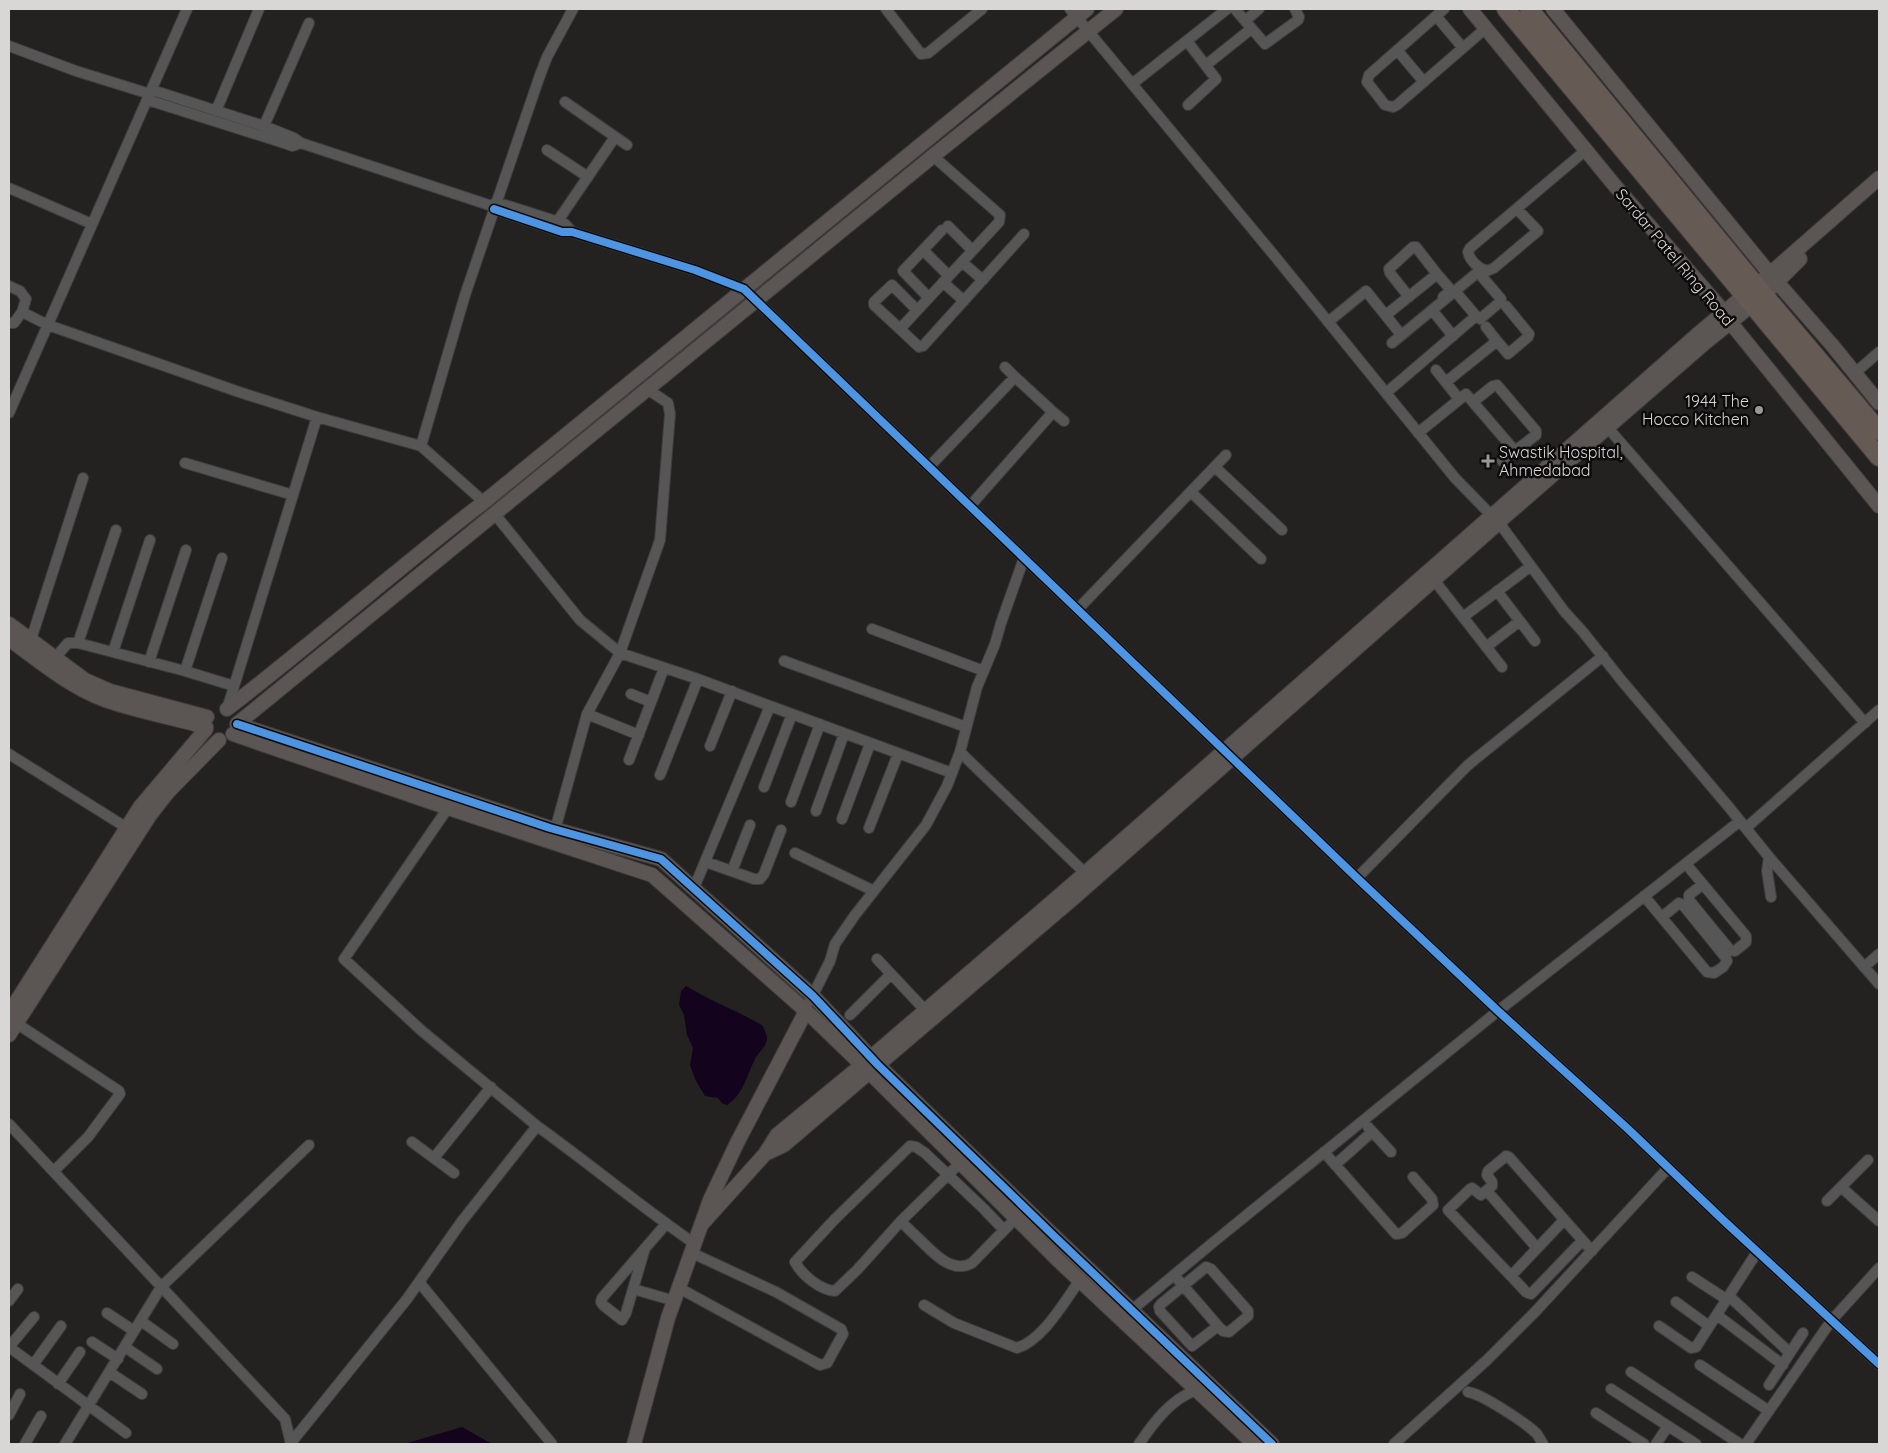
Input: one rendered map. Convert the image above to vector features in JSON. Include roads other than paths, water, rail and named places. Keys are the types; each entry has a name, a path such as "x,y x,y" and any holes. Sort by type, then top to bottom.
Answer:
{"highway":[{"name":"Sardar Patel Ring Road","path":"1506,9 1761,290 1879,457"},
{"name":"Sardar Patel Ring Road","path":"1529,9 1879,431"}],"street":[{"path":"9,413 187,9"},
{"path":"216,110 259,9"},
{"path":"421,446 464,295 539,78 573,9"},
{"path":"886,9 921,54 928,53 982,9"},
{"path":"9,638 54,659 85,680 110,691 206,724 214,738 219,740 225,739 646,389 1116,9"},
{"path":"1132,84 1227,9"},
{"path":"1235,9 1261,41 1267,44 1298,20 1299,16 1295,9"},
{"path":"1206,65 1248,25 1260,9"},
{"path":"1444,9 1369,75 1367,82 1385,105 1393,107 1486,28"},
{"name":"Sardar Patel Ring Road","path":"1470,9 1727,317 1879,506"},
{"name":"Sardar Patel Ring Road","path":"1553,9 1761,290 1854,373 1879,403"},
{"path":"227,709 278,670 429,544 484,502 1078,12 1088,32 1455,478 1495,519 1564,611 1769,857 1879,984"},
{"path":"1436,16 1463,48"},
{"path":"264,126 309,23"},
{"path":"1187,41 1215,77 1215,82 1188,105"},
{"path":"9,46 292,146 301,143"},
{"path":"1397,50 1424,82"},
{"path":"150,95 216,110 264,126 294,138 301,143 495,206 562,232 572,232 694,270 744,289 1356,878 1498,1011 1628,1128 1757,1252 1879,1364"},
{"path":"565,102 627,145"},
{"path":"558,222 615,137"},
{"path":"548,150 588,177"},
{"path":"1517,209 1538,231 1494,268 1487,271 1482,270 1469,258 1468,252 1470,248 1586,150"},
{"path":"900,330 999,222 1000,215 933,156"},
{"path":"1761,290 1879,178"},
{"path":"9,188 92,224"},
{"path":"702,1224 765,1154 776,1135 870,1064 1076,896 1229,755 1495,519 1727,317 1800,258 1879,189"},
{"path":"495,206 565,224 572,232"},
{"path":"929,298 904,273 904,270 945,228 972,250"},
{"path":"918,310 892,285 874,302 900,330 921,347 1024,234"},
{"path":"1409,297 1390,273 1389,269 1413,247 1416,247 1450,289 1449,292 1399,332 1391,341 1432,310 1455,290 1478,272 1501,298 1500,302 1480,319 1455,290"},
{"path":"923,250 964,301"},
{"path":"962,262 983,280"},
{"path":"1386,315 1437,274"},
{"path":"9,286 20,291 26,299 22,312 14,324 9,323"},
{"path":"1328,322 1366,291 1399,332"},
{"path":"1486,327 1508,354 1529,336 1506,306"},
{"path":"1432,310 1453,336"},
{"path":"22,312 48,325 239,392 317,417 421,446 484,502"},
{"path":"1386,393 1476,316"},
{"path":"870,1064 925,1010 1434,580 1495,519 1608,428 1727,317"},
{"path":"1446,382 1497,341"},
{"path":"1854,373 1879,352"},
{"path":"1005,367 1064,421"},
{"path":"1436,370 1459,399"},
{"path":"930,467 1015,377"},
{"path":"1473,402 1496,385 1536,431 1536,435 1502,462"},
{"path":"555,830 587,714 620,653 660,540 670,414 668,403 646,389"},
{"path":"1418,433 1466,394 1515,451"},
{"path":"970,506 1054,412"},
{"path":"227,709 317,417"},
{"path":"1608,428 1865,723"},
{"path":"1078,609 1226,455"},
{"path":"185,463 293,495"},
{"path":"1216,466 1282,530"},
{"path":"29,646 83,478"},
{"path":"1191,492 1261,559"},
{"path":"494,514 580,620 620,653 732,691 952,773"},
{"path":"78,643 116,530"},
{"path":"113,652 150,540"},
{"path":"150,662 186,550"},
{"path":"185,671 222,558"},
{"path":"634,1444 677,1294 710,1200 737,1143 830,962 835,944 926,826 947,786 960,752 966,727 995,644 1000,623 1024,558"},
{"path":"1463,617 1530,566"},
{"path":"1434,580 1502,667"},
{"path":"1497,591 1535,641"},
{"path":"1486,647 1520,621"},
{"path":"9,624 29,646 79,688 106,700 206,724"},
{"path":"872,629 984,671"},
{"path":"54,659 68,643 78,643 234,686"},
{"path":"1356,878 1468,765 1602,656"},
{"path":"784,661 966,727"},
{"path":"629,760 664,668"},
{"path":"660,775 698,679"},
{"path":"710,746 732,691"},
{"path":"630,694 651,702"},
{"path":"694,888 770,706"},
{"path":"11,1024 140,808 216,709 227,709 233,713 235,729"},
{"path":"1126,1315 1498,1011 1686,864 1743,825 1879,710"},
{"path":"587,714 638,735"},
{"path":"764,787 792,714"},
{"path":"791,802 820,724"},
{"path":"235,729 448,808 652,875 806,1011 870,1064 1126,1315 1196,1390 1254,1444"},
{"path":"235,729 555,830 661,859 813,996 870,1064 960,1163 1080,1280 1126,1315 1272,1444"},
{"path":"816,811 844,734"},
{"path":"11,1024 150,814 168,792 219,740"},
{"path":"842,819 870,744"},
{"path":"960,752 1085,873"},
{"path":"9,754 127,828"},
{"path":"869,828 898,754"},
{"path":"448,808 344,958 422,1031 537,1126 666,1224 693,1249 776,1292 841,1329 843,1334 827,1363 820,1365 677,1294 633,1289"},
{"path":"732,871 750,825"},
{"path":"706,862 754,879 760,879 764,874 781,830"},
{"path":"795,853 874,892"},
{"path":"1769,857 1767,871 1772,897"},
{"path":"1686,864 1703,884 1746,936 1746,942 1735,951 1730,950 1689,900 1690,895 1703,884"},
{"path":"1644,896 1707,972 1714,973 1724,967 1727,961 1726,958 1683,905 1679,903 1662,917"},
{"path":"1864,967 1879,954"},
{"path":"877,959 925,1010"},
{"path":"850,1015 891,974"},
{"path":"11,1024 119,1091 120,1094 88,1137 54,1171"},
{"path":"434,1158 491,1088"},
{"path":"1362,1121 1391,1152"},
{"path":"9,1124 284,1419 290,1444"},
{"path":"290,1444 419,1282 462,1221 537,1126"},
{"path":"1335,1164 1372,1132"},
{"path":"412,1142 454,1173"},
{"path":"65,1444 161,1287 309,1145"},
{"path":"960,1163 947,1174 901,1221 857,1270 835,1290 821,1287 798,1268 795,1262 835,1219 910,1146 916,1147 925,1154 947,1174 1004,1230"},
{"path":"1324,1152 1396,1234 1402,1233 1433,1205 1432,1199 1413,1177"},
{"path":"1582,1240 1531,1294 1526,1292 1448,1210 1449,1207 1472,1188 1479,1195 1487,1191 1492,1185 1487,1175 1488,1171 1506,1156 1592,1251"},
{"path":"1827,1201 1868,1160"},
{"path":"1394,1444 1488,1360 1668,1168"},
{"path":"1842,1187 1879,1221"},
{"path":"1487,1191 1537,1248"},
{"path":"901,1221 943,1261 966,1266 972,1263 1016,1218"},
{"path":"1511,1276 1564,1220"},
{"path":"645,1248 625,1318 622,1320 601,1302 604,1296 645,1248 666,1224"},
{"path":"1659,1326 1691,1348 1696,1347 1757,1252"},
{"path":"1174,1275 1183,1286 1223,1331 1230,1332 1248,1316 1248,1310 1208,1268 1204,1268 1183,1286 1159,1307 1160,1311 1192,1346 1218,1326"},
{"path":"1746,1444 1831,1321 1879,1268"},
{"path":"1692,1277 1728,1297 1787,1358"},
{"path":"924,1306 954,1323 1017,1348 1026,1345 1046,1327 1080,1280"},
{"path":"419,1282 552,1444"},
{"path":"9,1301 18,1289"},
{"path":"1676,1302 1709,1326"},
{"path":"107,1313 134,1331"},
{"path":"1717,1314 1799,1367"},
{"path":"34,1317 9,1347 126,1433"},
{"path":"141,1321 173,1344"},
{"path":"33,1366 61,1326"},
{"path":"1769,1385 1803,1333"},
{"path":"92,1342 118,1359"},
{"path":"125,1346 157,1369"},
{"path":"58,1384 80,1352"},
{"path":"1700,1366 1769,1412"},
{"path":"109,1372 142,1394"},
{"path":"1631,1372 1740,1444"},
{"path":"1611,1389 1696,1444"},
{"path":"1139,1444 1170,1404 1185,1394 1196,1390"},
{"path":"1468,1392 1474,1393 1494,1404 1537,1434 1543,1444"},
{"path":"9,1415 20,1394"},
{"path":"1596,1413 1644,1444"},
{"path":"25,1444 41,1416"},
{"path":"1656,1444 1668,1426"}],"place":[{"name":"1944 The Hocco Kitchen","path":"1759,410"},
{"name":"Swastik Hospital, Ahmedabad","path":"1488,461"}]}
